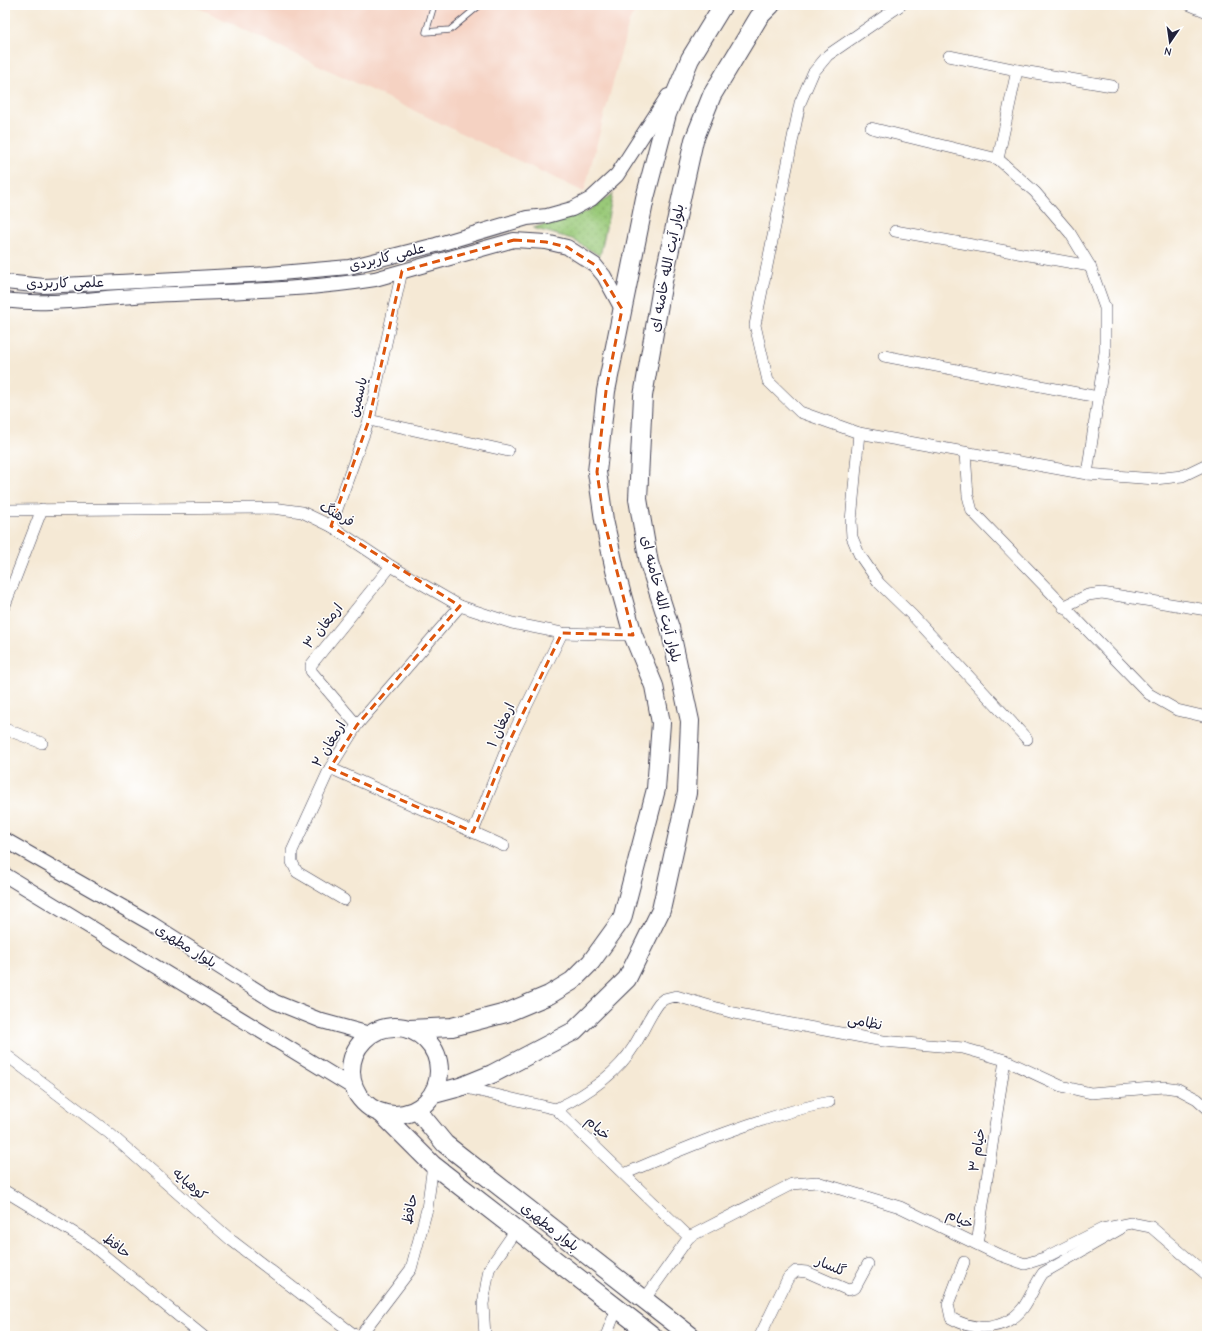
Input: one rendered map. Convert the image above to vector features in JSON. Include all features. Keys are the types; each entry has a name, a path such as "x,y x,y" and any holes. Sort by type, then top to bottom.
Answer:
{"main road":[{"path":"409,1029 421,1035 431,1044 437,1056 439,1076 434,1094 418,1110 399,1115 381,1113 369,1107 360,1099 354,1088 351,1075 352,1063 356,1051 363,1041 373,1033 391,1027 409,1029 452,1027 506,1013 549,995 572,981 592,962 622,919 656,789 661,723 654,686 634,635 606,527 597,472 606,391 622,309 645,198 667,114 690,59 723,5"},
{"name":"بلوار آیت الله خامنه ای","path":"434,1094 460,1087 492,1074 574,1031 627,979 661,910 687,793 690,720 670,628 649,563 638,500 643,396 663,281 694,140 712,95 759,17 771,5"},
{"name":"بلوار مطهری","path":"418,1110 445,1144 690,1336"},
{"name":"بلوار مطهری","path":"381,1113 433,1165 653,1336"}],"street":[{"path":"901,5 828,55 813,73 800,103 755,325 768,381 800,412 858,434 1087,474 1155,479 1182,476 1207,464"},
{"path":"1190,5 1207,12"},
{"path":"949,56 1017,70 1112,86"},
{"name":"علمی کاربردی","path":"5,282 44,286 269,274 363,265 527,218 547,216 572,210 591,199 617,175 645,134 690,59"},
{"path":"998,159 1017,70"},
{"path":"871,128 998,159 1035,192 1070,232 1090,266 1105,308 1105,352 1087,474"},
{"path":"895,231 1090,266"},
{"name":"علمی کاربردی","path":"5,300 21,302 49,302 136,296 272,290 353,282 402,271 514,240 546,242 567,247 595,265 604,276 622,309"},
{"name":"یاسمین","path":"331,526 369,420 402,271"},
{"path":"269,274 272,290"},
{"path":"134,281 136,296"},
{"path":"884,356 1098,397"},
{"path":"369,420 508,451"},
{"path":"858,434 851,521 852,537 859,554 878,583 912,615 1027,739"},
{"path":"965,453 968,496 972,511 1063,607 1149,694 1177,710 1207,717"},
{"name":"فرهنگ","path":"5,510 273,508 302,512 331,526 391,566 460,606 512,623 562,633 634,635"},
{"path":"5,605 42,509"},
{"name":"ارمغان ۳","path":"357,725 311,671 311,665 391,566"},
{"path":"1063,607 1088,595 1102,592 1207,610"},
{"name":"ارمغان ۲","path":"344,900 297,872 292,862 292,851 330,768 357,725 460,606"},
{"name":"ارمغان ۱","path":"473,832 510,740 562,633"},
{"path":"5,729 42,743"},
{"path":"330,768 504,846"},
{"name":"بلوار مطهری","path":"5,840 152,924 275,1002 322,1021 366,1033 373,1033"},
{"path":"5,876 208,997 354,1088"},
{"name":"نظامی","path":"556,1109 586,1091 612,1072 633,1047 659,1003 664,998 676,996 734,1013 883,1041 963,1048 1005,1060 1061,1086 1091,1093 1164,1088 1178,1089 1197,1099 1207,1108"},
{"name":"کوهپایه","path":"5,1054 109,1132 231,1240 356,1336"},
{"name":"خیام ۳","path":"977,1244 1005,1060"},
{"path":"460,1087 556,1109"},
{"path":"624,1174 686,1147 808,1107 829,1102"},
{"name":"خیام","path":"556,1109 689,1237"},
{"name":"حافظ","path":"360,1336 411,1269 427,1209 433,1165"},
{"name":"خیام","path":"644,1300 689,1237 792,1184 817,1182 900,1207 977,1244 1025,1264 1044,1258 1102,1229 1131,1223 1151,1227 1207,1275"},
{"name":"حافظ","path":"5,1191 84,1239 203,1336"},
{"path":"964,1262 948,1304 951,1318 962,1325 984,1329 1011,1321 1023,1307 1034,1284 1043,1273 1131,1223"},
{"path":"485,1336 483,1304 489,1269 516,1230"},
{"name":"گلسار","path":"760,1336 788,1278 796,1271 807,1272 848,1290 855,1288 868,1264"},
{"path":"606,1336 617,1308"}],"lane":[{"path":"434,5 426,32 450,30 480,5"}],"highlighted area":[{"path":"514,240 546,242 567,247 595,265 622,309 606,391 597,472 604,520 633,635 562,633 510,740 473,832 330,768 357,725 460,606 331,526 369,420 402,271"}],"shaded area":[{"path":"193,5 638,5 629,22 584,192"}],"green space":[{"path":"613,194 600,256 572,239 533,228 588,211"}]}
